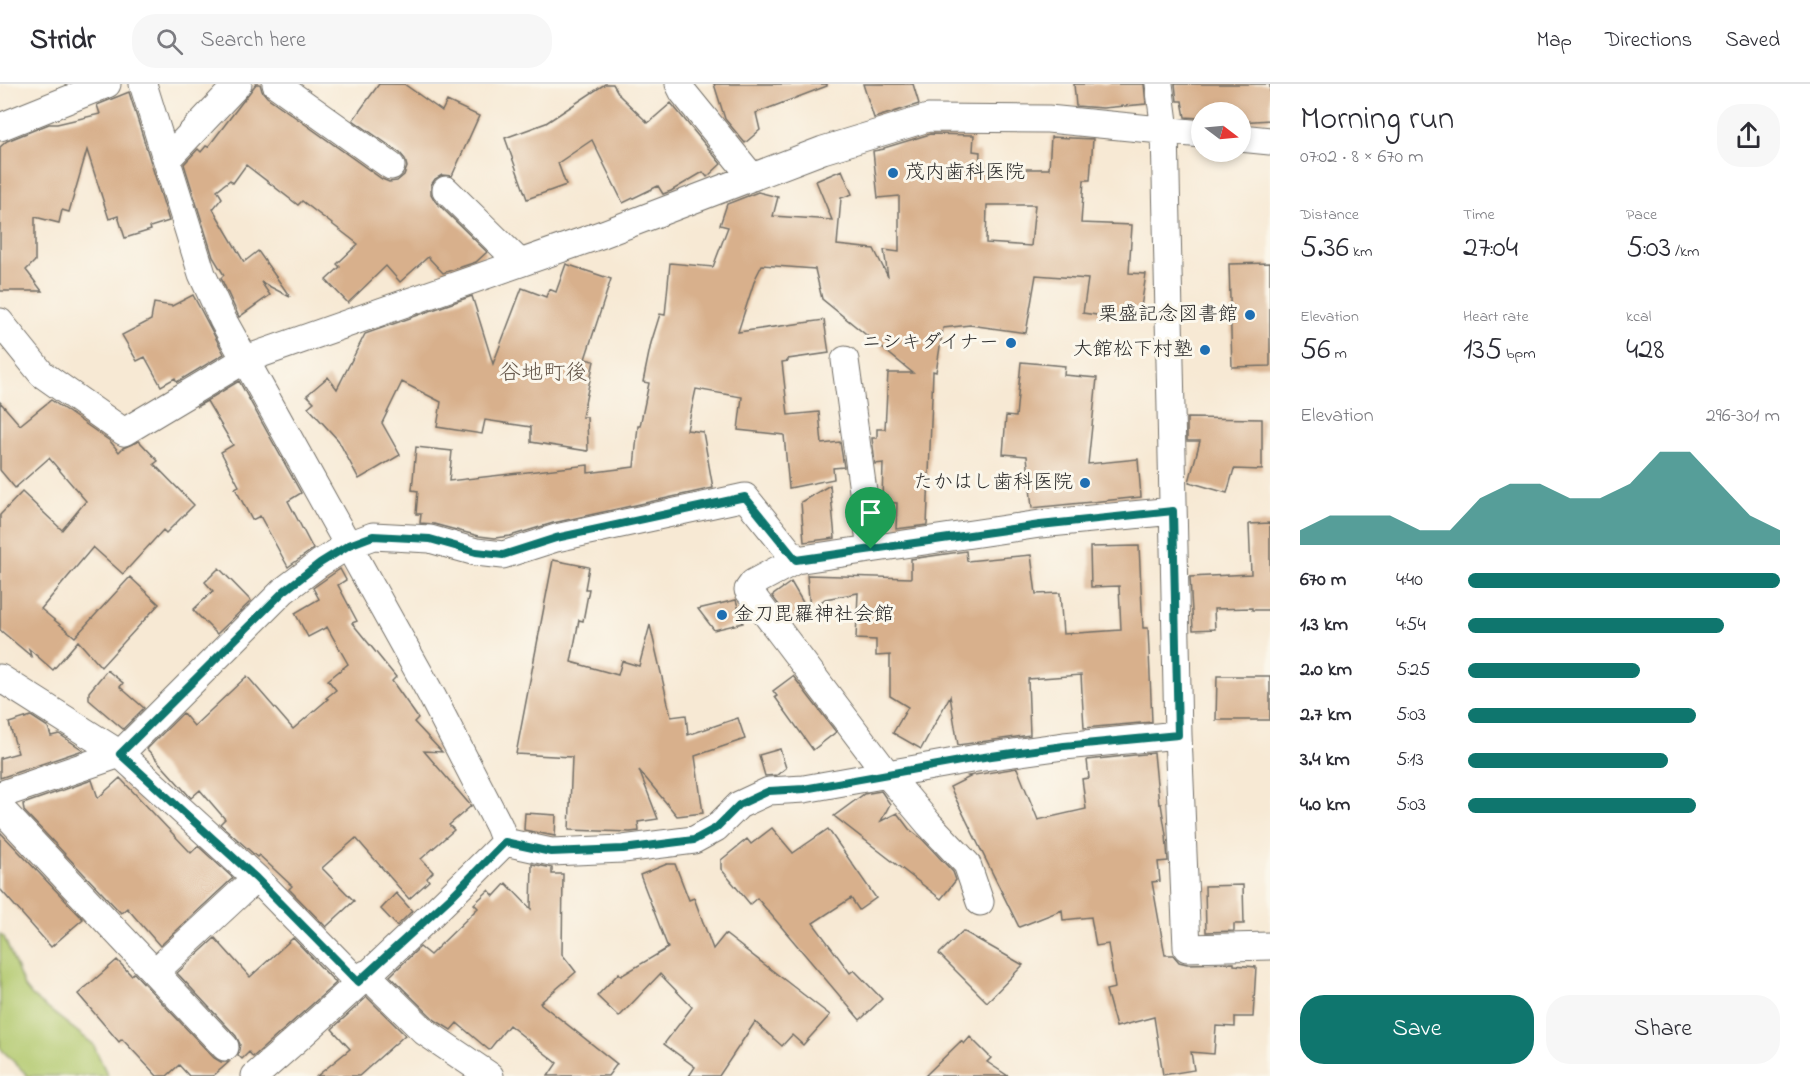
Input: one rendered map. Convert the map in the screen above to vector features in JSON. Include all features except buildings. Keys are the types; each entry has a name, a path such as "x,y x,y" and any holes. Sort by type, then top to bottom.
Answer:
{"street":[{"path":"0,127 107,84"},
{"path":"144,84 202,274 223,320 437,706 505,842"},
{"path":"168,158 238,84"},
{"path":"276,84 391,166"},
{"path":"679,84 752,177"},
{"path":"1159,84 1165,130 1178,735 1187,948 1270,946"},
{"path":"0,322 42,374 124,432 246,359 603,234 823,150 928,118 1048,119 1191,133"},
{"path":"1251,139 1270,141"},
{"path":"446,190 520,263"},
{"path":"845,360 871,549"},
{"path":"0,795 120,754 284,591 320,563 349,545 373,536 430,539 476,552 503,555 556,538 745,497 796,560"},
{"path":"980,902 967,864 886,774 748,590 753,583 796,560 1040,525 1173,511"},
{"path":"0,678 120,754 362,978 425,1032 490,1076"},
{"path":"505,842 551,852 623,849 694,840 716,828 739,805 769,791 804,789 1020,752 1178,735"},
{"path":"0,808 225,1047"},
{"path":"255,1076 452,896 505,842"},
{"path":"155,972 256,878"}],"green space":[{"path":"0,934 4,937 24,986 32,996 93,1044 108,1076 28,1076 0,1048"}],"place":[{"name":"茂内歯科医院","path":"893,173"},
{"name":"栗盛記念図書館","path":"1250,315"},
{"name":"ニシキダイナー","path":"1011,343"},
{"name":"大館松下村塾","path":"1205,350"},
{"name":"たかはし歯科医院","path":"1085,483"},
{"name":"金刀毘羅神社会館","path":"722,615"}],"district":[{"name":"谷地町後","path":"543,374"}],"route":[{"path":"745,497 796,560 871,549 1040,525 1173,511 1178,735 1064,746 977,758 804,789 769,791 739,805 716,828 694,840 623,849 551,852 505,842 452,896 358,982 256,878 120,754 284,591 320,563 349,545 373,536 430,539 476,552 503,555 556,538 745,497"}]}
